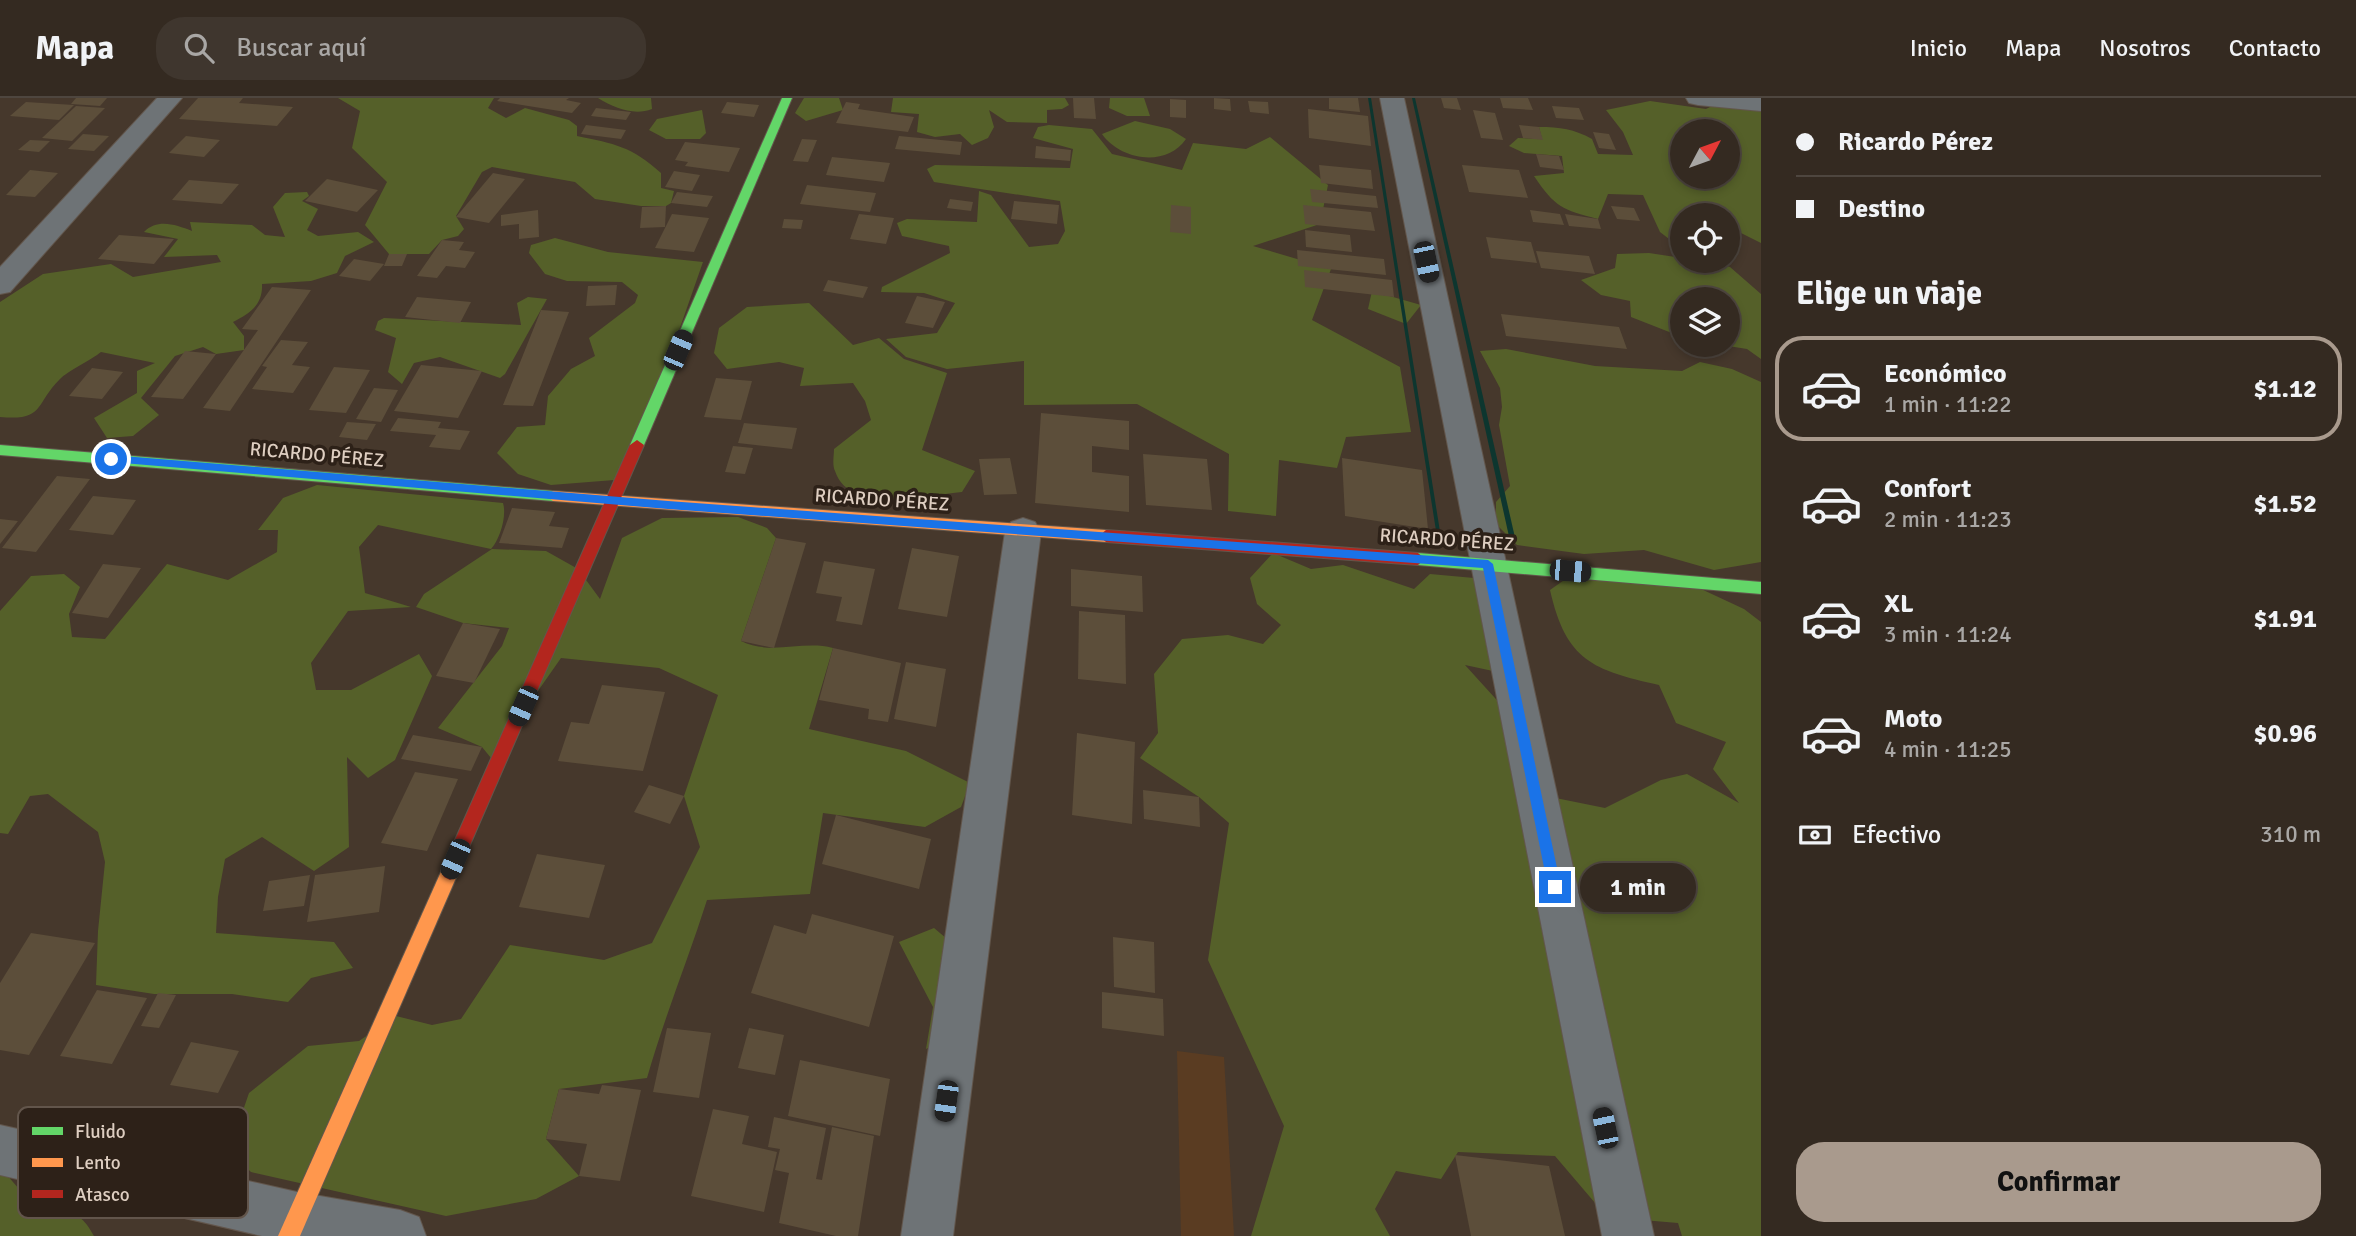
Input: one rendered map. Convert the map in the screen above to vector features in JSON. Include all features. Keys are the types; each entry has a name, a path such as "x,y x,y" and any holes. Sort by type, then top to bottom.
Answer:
{"street":[{"path":"0,285 170,98"},
{"path":"293,1227 613,501 787,98"},
{"path":"1392,98 1628,1236"},
{"path":"1698,98 1761,104"},
{"name":"RICARDO PÉREZ","path":"0,450 613,501 1488,564 1761,588"},
{"path":"927,1236 1023,532"},
{"path":"0,1150 18,1155"},
{"path":"248,1215 293,1227 400,1236"}],"shaded area":[{"path":"1177,1051 1224,1057 1234,1236 1181,1236"}],"green space":[{"path":"338,98 494,98 488,108 506,118 525,108 569,120 577,126 577,136 622,147 650,164 661,173 661,188 674,191 671,203 666,206 641,206 595,199 575,182 492,167 482,172 456,216 464,229 458,236 442,240 429,254 389,254 365,225 387,182 352,148 360,111"},
{"path":"598,98 651,98 652,109 638,112 624,110"},
{"path":"804,98 839,98 843,110 806,121 795,113"},
{"path":"893,98 1065,98 1069,105 1062,109 1047,110 1047,123 1007,122 989,110 994,127 988,138 972,145 960,134 935,137 917,132 919,114 891,112"},
{"path":"1110,98 1144,98 1150,116 1127,116 1109,108"},
{"path":"1650,101 1706,109 1722,101 1761,104 1761,243 1740,232 1740,203 1670,203 1670,240 1660,232 1643,195 1608,194 1598,219 1567,210 1548,195 1534,176 1564,173 1562,156 1524,153 1509,146 1518,138 1542,139 1539,127 1554,127 1592,139 1598,154 1633,155 1623,132 1606,110"},
{"path":"702,110 706,133 700,139 666,139 649,130 657,119"},
{"path":"1135,121 1170,129 1186,139 1167,154 1143,157 1120,150 1102,134"},
{"path":"1049,125 1092,129 1112,154 1182,170 1193,143 1246,149 1270,137 1328,185 1320,224 1253,246 1331,269 1312,320 1400,367 1411,432 1346,437 1337,468 1279,460 1276,516 1228,511 1229,454 1137,404 1024,405 1024,361 947,369 906,357 886,339 937,333 955,303 924,293 881,292 882,287 950,253 949,246 902,236 897,223 907,219 977,222 979,191 991,195 1029,247 1058,244 1065,231 1060,201 934,182 927,169 935,165 1070,168 1073,149 1033,138 1038,127"},
{"path":"307,192 309,196 302,201 318,209 307,230 318,236 358,232 374,242 345,256 337,273 311,281 262,284 258,303 233,322 244,336 244,350 216,354 203,347 175,356 141,398 159,415 133,436 107,438 94,418 137,393 137,371 155,363 101,352 60,379 32,414 14,418 0,417 0,302 43,274 111,264 133,277 221,262 217,255 164,257 178,239 144,232 161,224 192,231 190,222 252,225 265,235 285,237 273,207 285,193"},
{"path":"555,238 608,252 703,262 627,479 551,485 518,474 497,453 517,427 545,425 548,396 571,369 595,356 589,338 635,303 638,295 622,282 567,281 545,274 529,253 531,245"},
{"path":"1649,253 1670,256 1670,273 1737,273 1761,294 1761,359 1747,349 1740,348 1740,287 1670,287 1670,332 1631,317 1630,301 1601,295 1581,280 1615,268 1617,254"},
{"path":"1372,291 1421,305 1406,324 1368,309"},
{"path":"528,297 547,299 505,374 500,378 440,357 414,363 402,384 388,372 396,338 375,330 378,321 384,318 521,325 517,303"},
{"path":"809,303 853,345 879,338 904,359 947,373 922,450 975,471 962,492 891,500 856,494 843,485 833,463 834,449 871,420 865,401 853,383 800,386 804,368 779,362 727,369 714,353 719,328 747,307"},
{"path":"1506,349 1595,366 1682,371 1700,362 1732,369 1761,382 1761,562 1714,570 1644,550 1584,554 1517,545 1496,524 1496,502 1510,486 1499,425 1502,407 1500,388 1480,351"},
{"path":"317,485 503,503 504,508 502,527 491,549 378,525 359,547 365,593 411,607 348,611 311,663 316,690 351,690 419,654 432,676 395,760 368,778 347,757 349,847 314,871 262,837 225,859 218,897 216,933 334,942 353,968 311,978 288,1002 232,994 154,994 96,985 105,862 98,832 48,794 30,796 8,834 0,833 0,611 31,576 64,574 80,587 69,614 72,637 105,639 167,564 228,580 277,552 278,530 258,530 283,498"},
{"path":"738,517 767,528 776,538 741,641 775,648 833,648 809,729 906,751 970,783 961,807 925,827 823,813 810,894 707,900 647,1078 559,1089 546,1139 579,1176 536,1199 446,1216 251,1172 248,1169 248,1107 244,1107 249,1093 308,1046 359,1041 396,1016 432,1025 461,1019 510,945 604,960 652,943 700,847 684,796 718,695 659,668 561,658 491,758 482,747 438,728 502,646 509,628 463,623 416,607 424,594 492,549 546,551 578,569 600,599 622,538 662,518"},
{"path":"1273,553 1311,569 1343,565 1414,589 1430,574 1474,578 1500,602 1507,674 1465,665 1524,730 1526,792 1605,808 1661,780 1687,774 1739,803 1713,769 1726,742 1676,723 1659,685 1616,674 1586,658 1564,633 1550,590 1584,566 1671,575 1744,609 1761,622 1761,1236 1682,1236 1678,1223 1607,1217 1555,1156 1458,1152 1441,1179 1396,1171 1375,1209 1390,1236 1251,1236 1284,1126 1208,960 1229,823 1199,797 1140,758 1158,733 1154,674 1182,639 1228,635 1263,644 1281,625 1257,604 1250,578"},
{"path":"934,928 965,954 960,1030 926,1049 933,1007 899,942"},
{"path":"4,1172 18,1188 18,1218 81,1218 94,1236 0,1236 0,1173"}],"water":[{"path":"1368,98 1371,98 1441,538 1437,537"},
{"path":"1412,98 1415,98 1516,542 1510,541"}],"building":[{"path":"76,98 107,98 100,106 71,104"},
{"path":"198,98 243,98 239,103 293,107 277,126 179,119"},
{"path":"500,98 569,98 566,100 581,103 572,113 497,101"},
{"path":"1073,98 1094,98 1096,119 1074,118"},
{"path":"1214,98 1230,99 1231,111 1214,109"},
{"path":"1329,98 1358,98 1360,112 1329,109"},
{"path":"1441,98 1457,98 1461,110 1444,108"},
{"path":"1500,98 1528,98 1533,110 1503,108"},
{"path":"1170,99 1186,100 1186,118 1170,117"},
{"path":"1248,101 1268,102 1269,114 1250,112"},
{"path":"26,102 74,105 59,120 10,116"},
{"path":"727,102 759,105 754,117 721,113"},
{"path":"846,102 860,104 858,109 914,117 908,132 836,123"},
{"path":"76,106 105,108 72,141 42,138"},
{"path":"1552,106 1579,108 1584,120 1556,118"},
{"path":"596,108 631,112 626,120 591,116"},
{"path":"1308,109 1368,116 1371,146 1309,138"},
{"path":"1473,110 1495,113 1503,140 1481,138"},
{"path":"586,125 626,130 621,139 581,134"},
{"path":"1519,125 1539,127 1543,140 1523,138"},
{"path":"1593,132 1609,134 1616,150 1599,148"},
{"path":"83,134 109,136 94,151 68,149"},
{"path":"186,136 220,140 204,157 169,153"},
{"path":"899,136 962,142 960,155 895,149"},
{"path":"802,139 817,140 808,162 793,161"},
{"path":"30,140 50,141 39,152 18,150"},
{"path":"685,142 740,148 729,172 685,166 688,162 675,160"},
{"path":"1036,146 1071,150 1070,161 1035,158"},
{"path":"1536,154 1559,156 1564,170 1540,167"},
{"path":"832,157 890,163 884,182 826,175"},
{"path":"1319,165 1371,170 1373,189 1321,183"},
{"path":"1462,165 1519,170 1528,198 1469,192"},
{"path":"30,170 58,173 35,197 6,195"},
{"path":"674,171 700,175 692,191 665,187"},
{"path":"493,173 525,179 489,223 456,217"},
{"path":"327,179 378,190 357,212 305,201"},
{"path":"189,180 239,184 222,204 172,200"},
{"path":"807,185 876,193 870,212 800,204"},
{"path":"1310,189 1376,196 1378,208 1312,202"},
{"path":"677,192 713,196 707,207 671,203"},
{"path":"950,199 973,202 971,211 947,208"},
{"path":"1014,201 1059,205 1057,224 1011,219"},
{"path":"1171,205 1191,207 1191,234 1170,232"},
{"path":"1303,205 1371,212 1375,231 1305,224"},
{"path":"666,206 665,227 640,228 642,207"},
{"path":"1611,206 1634,208 1640,221 1617,219"},
{"path":"538,210 539,237 519,239 519,224 501,226 501,215"},
{"path":"1530,210 1560,214 1564,225 1533,222"},
{"path":"672,214 709,218 694,252 655,248"},
{"path":"859,214 894,218 886,244 850,239"},
{"path":"1565,214 1598,219 1601,229 1569,226"},
{"path":"784,219 803,220 801,229 782,228"},
{"path":"1305,230 1350,235 1352,252 1306,247"},
{"path":"119,235 174,239 154,264 98,259"},
{"path":"1486,237 1531,242 1537,263 1491,258"},
{"path":"442,240 464,242 459,250 475,252 465,268 446,266 437,278 417,276"},
{"path":"1297,250 1384,259 1386,275 1298,266"},
{"path":"1536,251 1589,256 1595,274 1541,268"},
{"path":"389,254 407,254 402,266 384,266"},
{"path":"354,259 384,264 370,281 339,276"},
{"path":"1304,270 1392,280 1394,297 1305,287"},
{"path":"828,280 868,287 863,298 823,291"},
{"path":"617,285 615,305 586,306 588,286"},
{"path":"272,287 311,290 230,411 203,408 258,330 242,329"},
{"path":"917,296 945,302 933,328 905,323"},
{"path":"417,297 471,302 460,323 405,317"},
{"path":"541,310 569,312 533,406 503,405"},
{"path":"1501,314 1619,327 1627,349 1506,336"},
{"path":"281,340 308,342 292,365 310,367 293,393 252,389 267,367 262,366"},
{"path":"185,351 216,354 183,399 151,397"},
{"path":"421,365 482,371 458,418 394,411"},
{"path":"334,367 370,370 346,413 309,410"},
{"path":"92,368 123,372 102,399 69,396"},
{"path":"716,378 752,381 741,420 704,417"},
{"path":"374,388 398,390 381,422 356,419"},
{"path":"1041,413 1129,421 1129,450 1092,446 1092,472 1129,476 1129,512 1035,503"},
{"path":"398,418 441,422 438,428 470,431 460,450 429,447 436,435 390,431"},
{"path":"347,422 376,424 367,440 339,437"},
{"path":"744,423 797,428 792,449 738,443"},
{"path":"733,446 753,448 745,474 725,472"},
{"path":"1143,454 1207,459 1212,510 1146,505"},
{"path":"1010,458 1017,494 984,495 979,459"},
{"path":"1342,458 1422,470 1428,529 1345,516"},
{"path":"57,476 90,479 36,552 2,548"},
{"path":"93,496 136,500 113,535 69,530"},
{"path":"512,508 555,512 549,526 569,528 562,548 499,543"},
{"path":"0,519 18,521 0,544"},
{"path":"776,538 806,543 774,648 741,641"},
{"path":"912,548 959,556 947,617 898,609"},
{"path":"824,561 875,569 862,625 836,621 842,597 816,593"},
{"path":"103,564 141,568 108,618 72,613"},
{"path":"1071,569 1142,576 1143,612 1071,606"},
{"path":"1079,611 1125,615 1126,684 1078,679"},
{"path":"463,623 500,629 474,683 436,676"},
{"path":"833,648 901,663 888,722 868,719 869,709 819,700"},
{"path":"906,662 946,669 936,727 894,719"},
{"path":"602,685 665,692 643,771 558,761 571,722 589,724"},
{"path":"1077,733 1135,742 1132,824 1072,815"},
{"path":"413,735 482,747 471,771 401,759"},
{"path":"415,772 458,779 427,851 381,843"},
{"path":"649,785 684,796 670,824 634,812"},
{"path":"1143,790 1199,797 1200,827 1144,819"},
{"path":"836,815 931,839 919,889 822,864"},
{"path":"537,854 605,865 589,918 519,907"},
{"path":"385,866 379,912 307,922 315,875"},
{"path":"310,875 304,906 263,911 269,881"},
{"path":"812,914 894,936 869,1027 751,993 774,925 806,934"},
{"path":"31,933 95,943 29,1055 0,1050 0,983"},
{"path":"1113,937 1154,942 1155,993 1114,987"},
{"path":"97,990 147,998 112,1064 60,1056"},
{"path":"1102,992 1163,999 1164,1036 1102,1028"},
{"path":"158,993 176,995 159,1028 141,1026"},
{"path":"667,1028 711,1033 699,1098 653,1092"},
{"path":"749,1028 784,1035 775,1075 738,1068"},
{"path":"191,1042 239,1051 218,1093 170,1085"},
{"path":"800,1060 890,1079 880,1136 788,1116"},
{"path":"602,1085 641,1090 620,1181 579,1176 587,1144 546,1139 559,1089 599,1094"},
{"path":"713,1109 749,1116 742,1144 777,1152 764,1212 691,1196"},
{"path":"774,1117 826,1128 816,1179 822,1180 832,1127 874,1136 858,1236 836,1236 779,1223 789,1173 775,1170 780,1149 768,1147"},
{"path":"1455,1155 1549,1166 1565,1236 1471,1236"}],"traffic: fast":[{"path":"637,445 787,98"},
{"path":"0,450 553,496"},
{"path":"1418,559 1761,588"}],"traffic: slow":[{"path":"553,496 1106,536"},
{"path":"289,1236 450,871"}],"traffic: jam":[{"path":"450,871 637,445"},
{"path":"1106,536 1418,559"}],"route":[{"path":"111,459 668,505 1488,564 1555,887"}]}
